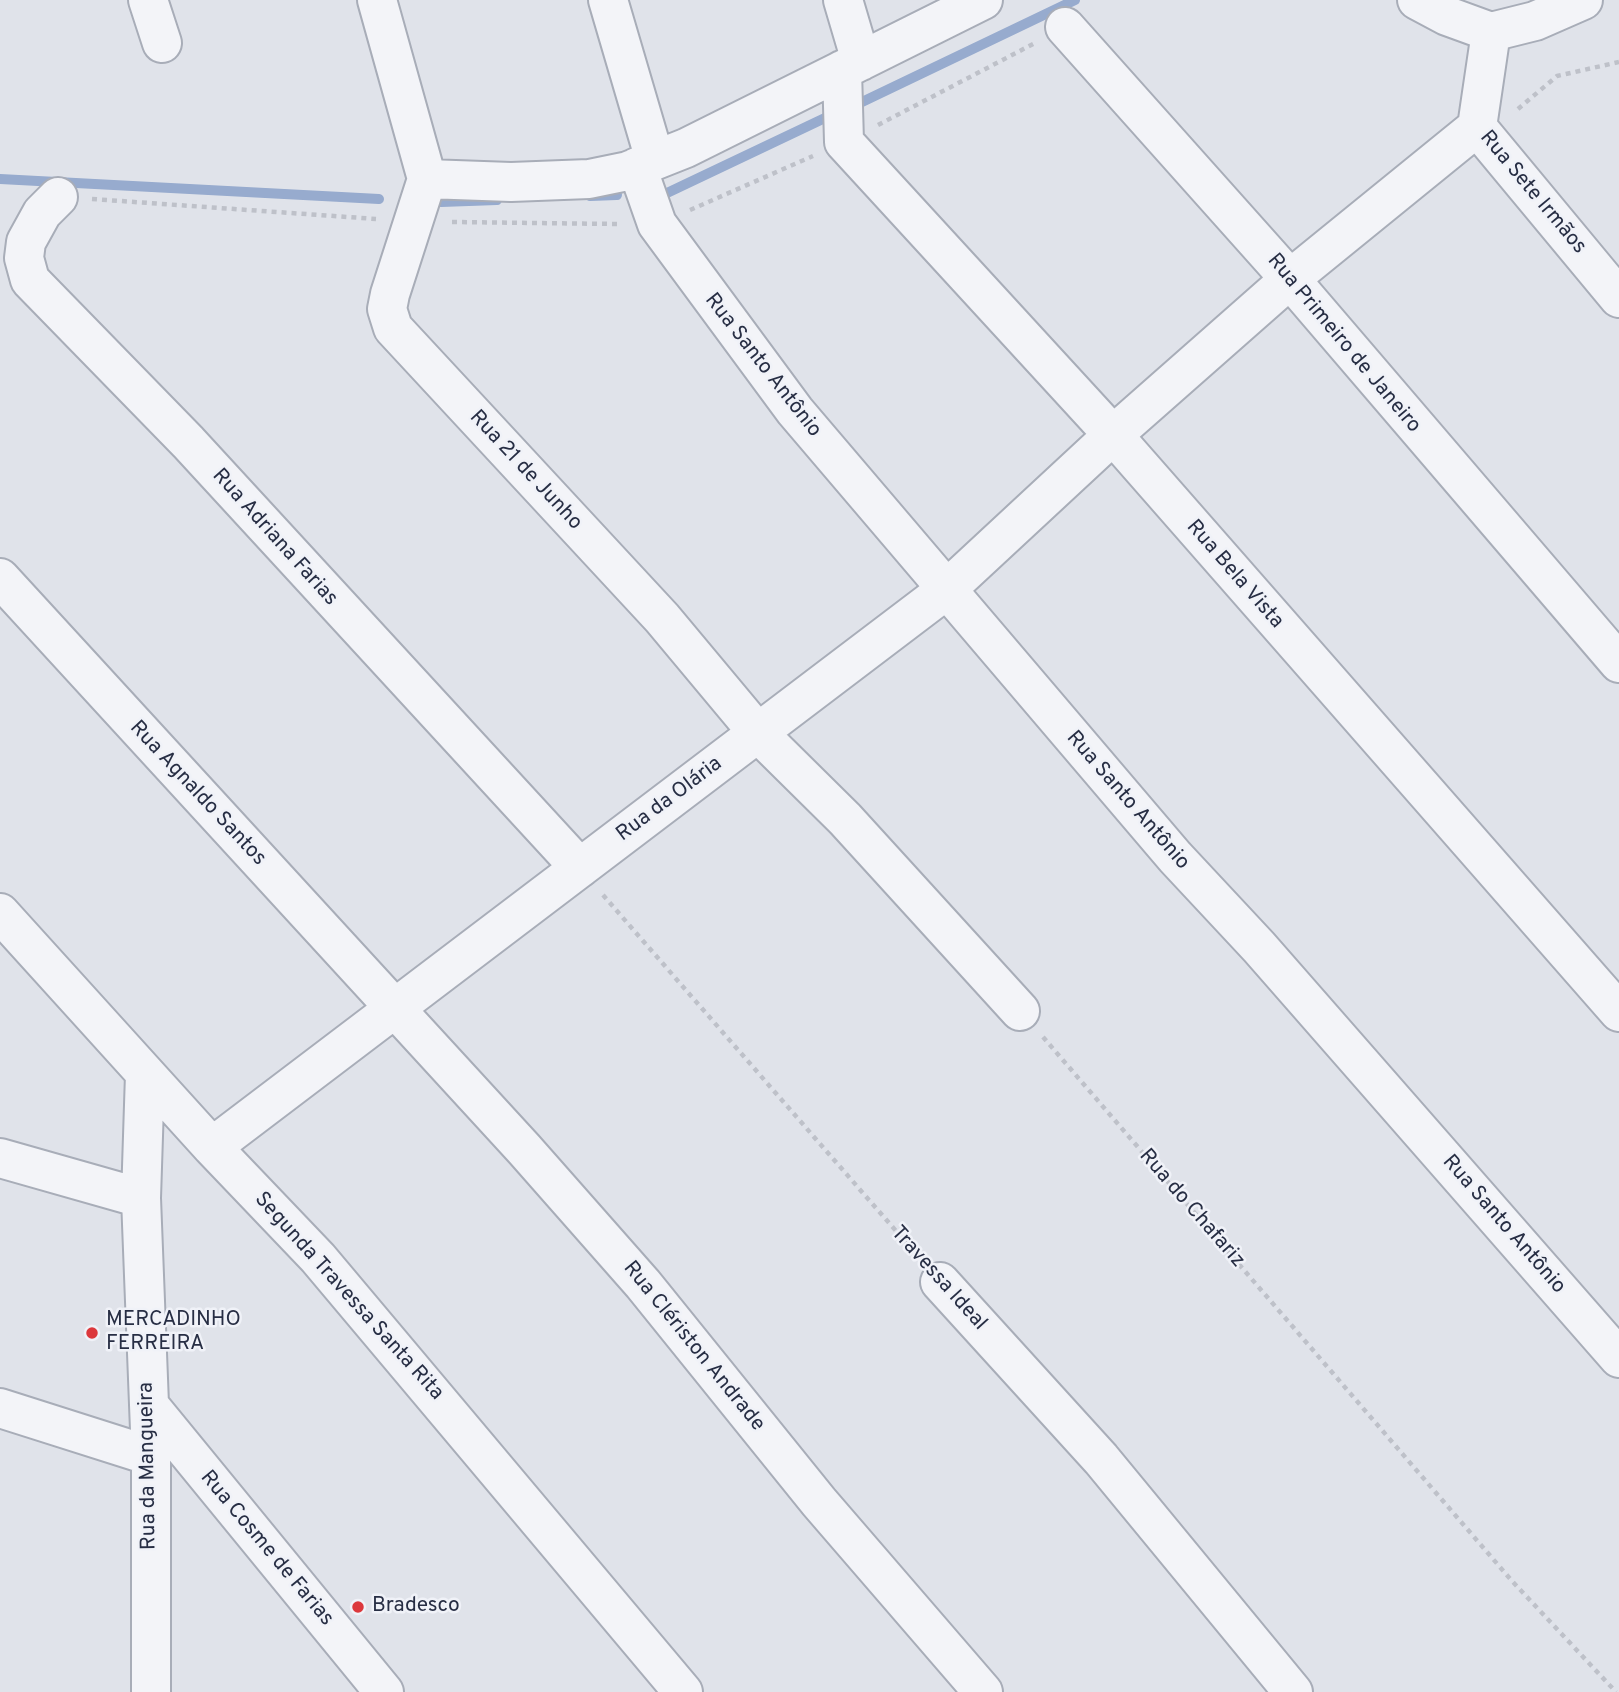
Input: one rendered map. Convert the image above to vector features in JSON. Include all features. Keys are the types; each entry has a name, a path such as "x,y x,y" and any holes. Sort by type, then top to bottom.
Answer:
{"street":[{"path":"148,0 162,43"},
{"path":"377,0 427,179 511,182 589,179 646,164 686,148 983,0"},
{"name":"Rua Santo Antônio","path":"608,0 657,224 795,411 1175,857 1259,947 1619,1359"},
{"path":"843,0 852,66"},
{"path":"1417,0 1447,16 1491,32 1535,21 1583,0"},
{"name":"Rua Primeiro de Janeiro","path":"1065,27 1290,279 1619,663"},
{"name":"Rua Sete Irmãos","path":"1491,32 1481,132 1619,298"},
{"name":"Rua Bela Vista","path":"852,66 844,142 1113,435 1619,1012"},
{"name":"Rua da Olária","path":"212,1147 946,590 1113,435 1290,279 1481,132"},
{"name":"Rua 21 de Junho","path":"427,179 390,294 387,309 393,328 662,618 758,733"},
{"name":"Rua Adriana Farias","path":"58,197 42,213 26,242 24,258 30,280 188,442 580,868"},
{"name":"Rua Agnaldo Santos","path":"0,579 221,821 397,1007"},
{"path":"758,733 845,819 1020,1011"},
{"name":"Segunda Travessa Santa Rita","path":"0,913 212,1147 318,1258 683,1692"},
{"name":"Rua Clériston Andrade","path":"397,1007 643,1284 819,1503 983,1692"},
{"name":"Rua da Mangueira","path":"145,1074 141,1198 151,1456 151,1692"},
{"path":"0,1158 141,1198"},
{"name":"Travessa Ideal","path":"940,1282 1101,1459 1293,1692"},
{"name":"Rua Cosme de Farias","path":"149,1405 384,1692"},
{"path":"0,1408 151,1456"}],"path":[{"path":"1481,132 1557,76 1619,62"},
{"name":"Travessa Ideal","path":"580,868 940,1282"},
{"name":"Rua do Chafariz","path":"1020,1011 1512,1581 1616,1692"}],"waterway":[{"path":"862,102 1075,0"},
{"path":"667,193 827,117"},
{"path":"0,179 379,199"},
{"path":"590,196 617,195"},
{"path":"441,202 497,200"}],"place":[{"name":"MERCADINHO FERREIRA","path":"92,1333"},
{"name":"Bradesco","path":"358,1607"}]}
